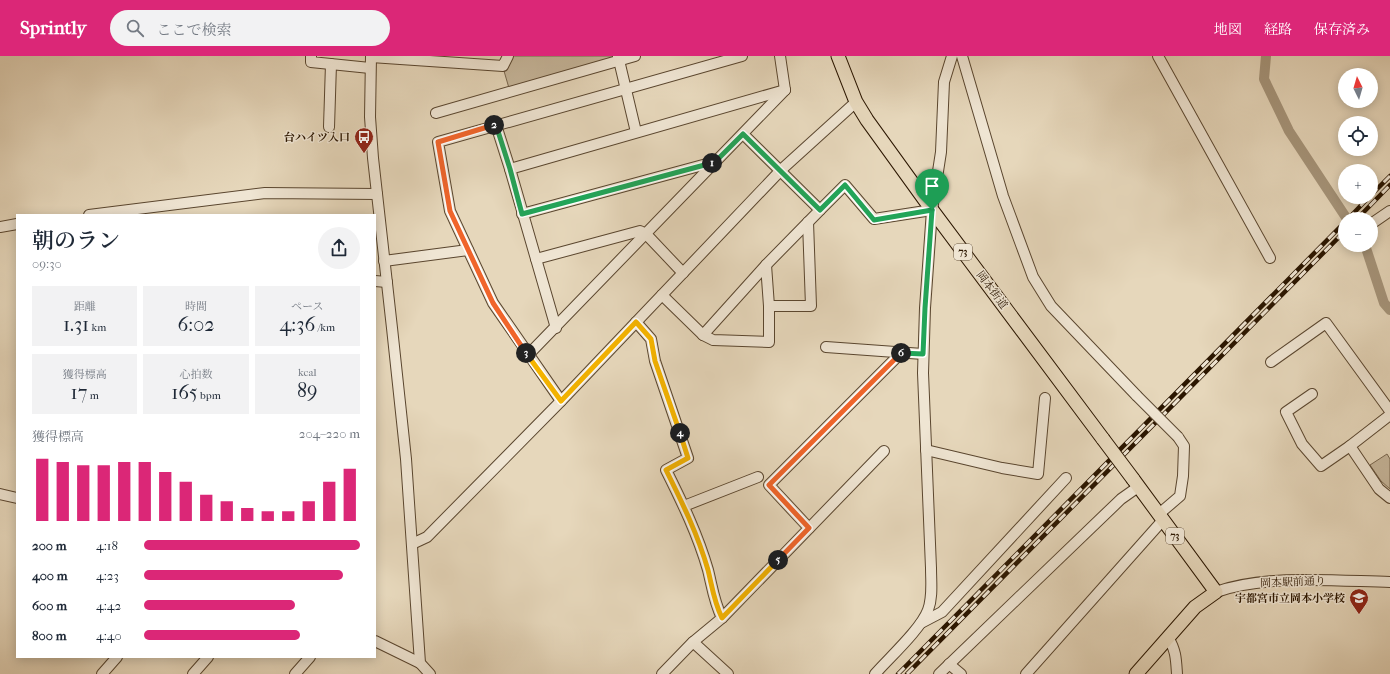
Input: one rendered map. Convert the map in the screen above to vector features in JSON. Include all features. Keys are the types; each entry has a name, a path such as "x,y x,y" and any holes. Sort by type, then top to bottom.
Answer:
{"main road":[{"name":"岡本街道","path":"838,56 856,102 876,132 932,210 1135,483"},
{"name":"73","path":"1135,483 1216,592"},
{"name":"岡本駅前通り","path":"1136,674 1195,607 1216,592"}],"street":[{"path":"311,56 311,62 370,68"},
{"path":"420,663 406,459 370,117 371,56 442,59 503,66 508,56"},
{"path":"436,113 618,58 636,56"},
{"path":"561,401 493,303 450,211 438,142 742,56"},
{"path":"780,56 785,90"},
{"path":"875,674 920,624 928,611 931,596 922,373 932,210 941,152 944,82 952,56"},
{"path":"962,56 1003,196 1033,277 1051,306 1178,437 1184,446 1183,476 1180,496 1026,674"},
{"path":"1158,56 1270,258"},
{"path":"618,58 636,132"},
{"path":"329,127 331,64"},
{"path":"510,169 785,90"},
{"path":"528,355 556,328 785,90"},
{"path":"412,544 427,536 561,401 781,170 856,102"},
{"path":"496,125 556,328"},
{"path":"743,134 820,210"},
{"path":"522,214 715,162"},
{"path":"702,335 766,265 845,185 874,220 932,210"},
{"path":"97,214 265,193 377,194"},
{"path":"1378,219 1390,210"},
{"path":"769,306 811,306 808,222"},
{"path":"0,227 16,224"},
{"path":"536,259 640,231 646,234 683,273"},
{"path":"384,261 468,250"},
{"path":"662,295 702,335 713,340 769,342 769,306 766,265"},
{"path":"376,281 387,282"},
{"path":"636,322 651,339 655,361 688,458 666,470 691,521 708,570 716,607 722,618"},
{"path":"1271,362 1326,323 1390,411"},
{"path":"826,347 923,354"},
{"path":"809,528 769,485 901,353"},
{"path":"1312,394 1286,412 1302,444 1321,466 1390,415"},
{"path":"926,450 1002,468 1038,474 1045,398"},
{"path":"1350,446 1380,489 1390,498"},
{"path":"662,674 693,642 722,618 884,451"},
{"path":"684,506 758,477"},
{"path":"920,624 942,612 1066,478"},
{"path":"939,674 1121,499 1135,483"},
{"path":"0,494 16,498"},
{"name":"岡本駅前通り","path":"1216,592 1238,586 1271,582 1308,580 1390,582"},
{"path":"1168,637 1174,647 1176,655 1176,674"},
{"path":"376,641 420,663 430,674"},
{"path":"693,642 728,674"},
{"path":"102,674 116,658"},
{"path":"192,674 207,658"},
{"path":"294,674 309,658"},
{"path":"949,664 961,674"}],"shaded area":[{"path":"512,56 613,56 616,66 511,95 504,71"},
{"path":"1387,454 1390,459 1390,489 1381,481 1370,465"}],"waterway":[{"path":"1266,56 1264,79 1289,131 1342,212"},
{"path":"1367,252 1384,303 1390,310"}],"railway":[{"path":"1378,188 1390,176"},
{"path":"1364,212 1390,185"},
{"path":"1355,212 1362,204"},
{"path":"898,674 1338,229"},
{"path":"907,674 1338,238"}],"place":[{"name":"台ハイツ入口","path":"364,154"},
{"name":"宇都宮市立岡本小学校","path":"1359,615"}],"route":[{"path":"496,125 522,214 715,162 743,134 820,210 845,185 874,220 932,210 923,354 901,353 769,485 809,528 722,618 716,607 708,570 691,521 666,470 688,458 655,361 651,339 636,322 561,401 493,303 450,211 438,142 496,125"}]}
